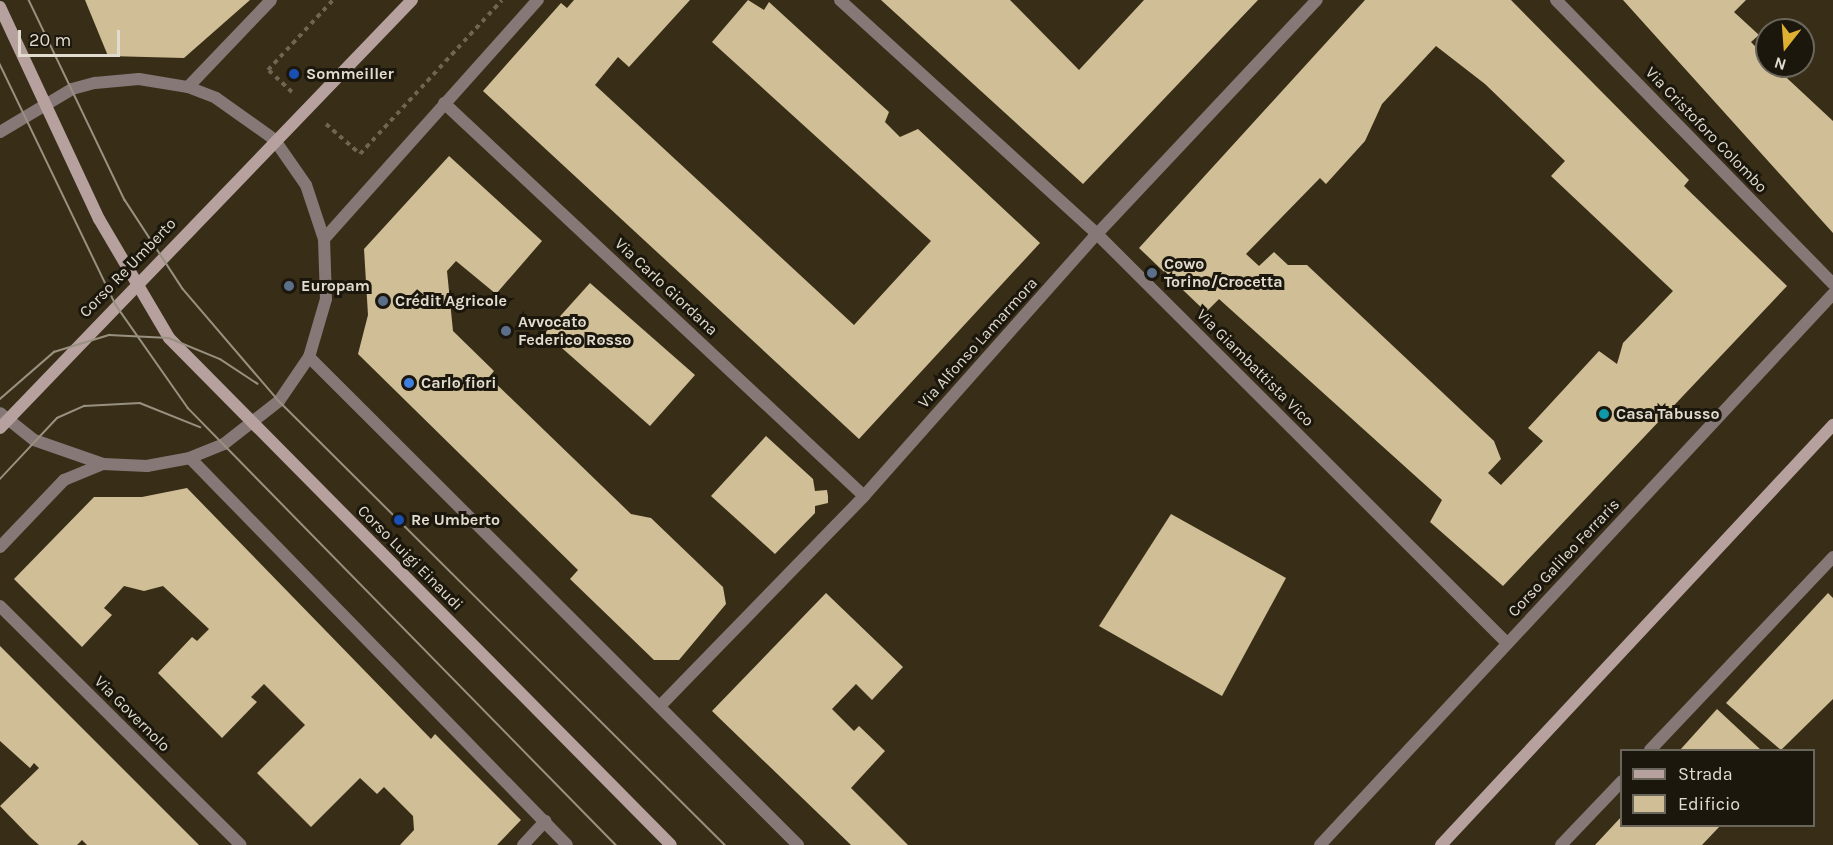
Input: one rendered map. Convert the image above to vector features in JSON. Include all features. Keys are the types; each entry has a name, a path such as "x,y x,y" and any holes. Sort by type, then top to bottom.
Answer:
{"main road":[{"name":"Corso Re Umberto","path":"2,421 135,287 274,139 412,0"},
{"name":"Corso Luigi Einaudi","path":"0,7 135,287 169,338 671,845"},
{"path":"1441,845 1833,425"}],"street":[{"path":"188,87 271,0"},
{"path":"324,239 538,0"},
{"name":"Via Giambattista Vico","path":"840,0 1097,234 1508,642"},
{"name":"Via Alfonso Lamarmora","path":"661,705 864,496 1097,234 1317,0"},
{"name":"Via Cristoforo Colombo","path":"1556,0 1833,284"},
{"name":"Corso Re Umberto","path":"0,132 46,103 94,82 139,79 188,87 236,110 274,139 306,185 324,239 326,299 309,357 279,401 254,425 190,458 147,466 103,464 68,455 2,421"},
{"name":"Via Carlo Giordana","path":"444,103 864,496"},
{"name":"Corso Galileo Ferraris","path":"1320,845 1833,294"},
{"path":"309,357 661,705 798,845"},
{"path":"190,458 567,845"},
{"name":"Corso Re Umberto","path":"0,547 64,480 103,464"},
{"path":"1651,749 1833,557"},
{"name":"Via Governolo","path":"0,606 241,845"},
{"path":"1561,845 1620,783"},
{"path":"523,845 545,821"}],"path":[{"path":"268,70 333,0"},
{"path":"360,154 502,0"}],"building":[{"path":"85,0 250,0 184,58 108,56"},
{"path":"574,0 690,0 629,67 618,57 595,85 854,325 931,241 712,42 748,0 764,10 769,2 889,112 885,122 900,137 918,129 1040,243 859,439 483,91 561,3 567,8"},
{"path":"881,0 1010,0 1079,70 1144,0 1258,0 1083,184"},
{"path":"1365,0 1511,0 1689,180 1684,186 1787,286 1503,586 1430,522 1442,500 1219,299 1206,312 1139,248","holes":["1436,46 1485,84 1565,161 1551,176 1673,291 1623,343 1617,364 1599,351 1528,428 1543,441 1501,485 1488,473 1501,459 1494,441 1307,265 1288,265 1274,252 1259,266 1246,254 1320,178 1326,184 1365,141 1382,104"]},
{"path":"1623,0 1746,0 1734,12 1755,31 1755,38 1751,42 1755,46 1755,78 1787,78 1833,121 1833,233"},
{"path":"449,156 542,241 496,294 456,261 447,271 453,331 494,371 489,377 631,514 651,518 723,587 726,604 679,660 654,660 570,579 578,570 358,354 368,315 364,249"},
{"path":"590,283 695,375 650,426 545,333"},
{"path":"766,436 813,479 815,491 827,490 828,496 828,503 815,506 815,513 775,554 711,496"},
{"path":"187,488 431,739 435,734 521,820 497,845 400,845 414,830 413,816 384,787 377,794 360,778 311,827 257,773 305,725 264,684 251,697 257,702 222,738 158,673 192,637 197,641 209,629 163,586 144,591 124,586 104,608 112,615 82,647 14,579 94,497 142,497"},
{"path":"1171,514 1286,578 1222,696 1099,626"},
{"path":"826,593 903,667 872,700 856,684 832,709 854,731 859,726 885,751 851,788 908,845 851,845 712,711"},
{"path":"1828,593 1833,598 1833,699 1782,749 1726,703"},
{"path":"0,646 199,845 87,845 82,840 77,845 39,845 30,837 0,806 39,768 34,763 30,768 0,741"},
{"path":"1717,709 1760,749 1681,749"},
{"path":"1620,818 1620,827 1719,827 1702,845 1595,845"}],"tram line":[{"path":"29,0 125,200 183,289 279,401 725,845"},
{"path":"0,64 116,305 188,408 616,845"},
{"path":"0,399 54,352 109,335 169,338 220,359 258,384"},
{"path":"0,479 57,418 84,406 140,403 200,427"}],"place":[{"name":"Sommeiller","path":"294,74"},
{"name":"Cowo Torino/Crocetta","path":"1152,273"},
{"name":"Europam","path":"289,286"},
{"name":"Crédit Agricole","path":"383,301"},
{"name":"Avvocato Federico Rosso","path":"506,331"},
{"name":"Carlo fiori","path":"409,383"},
{"name":"Casa Tabusso","path":"1604,414"},
{"name":"Re Umberto","path":"399,520"}]}
